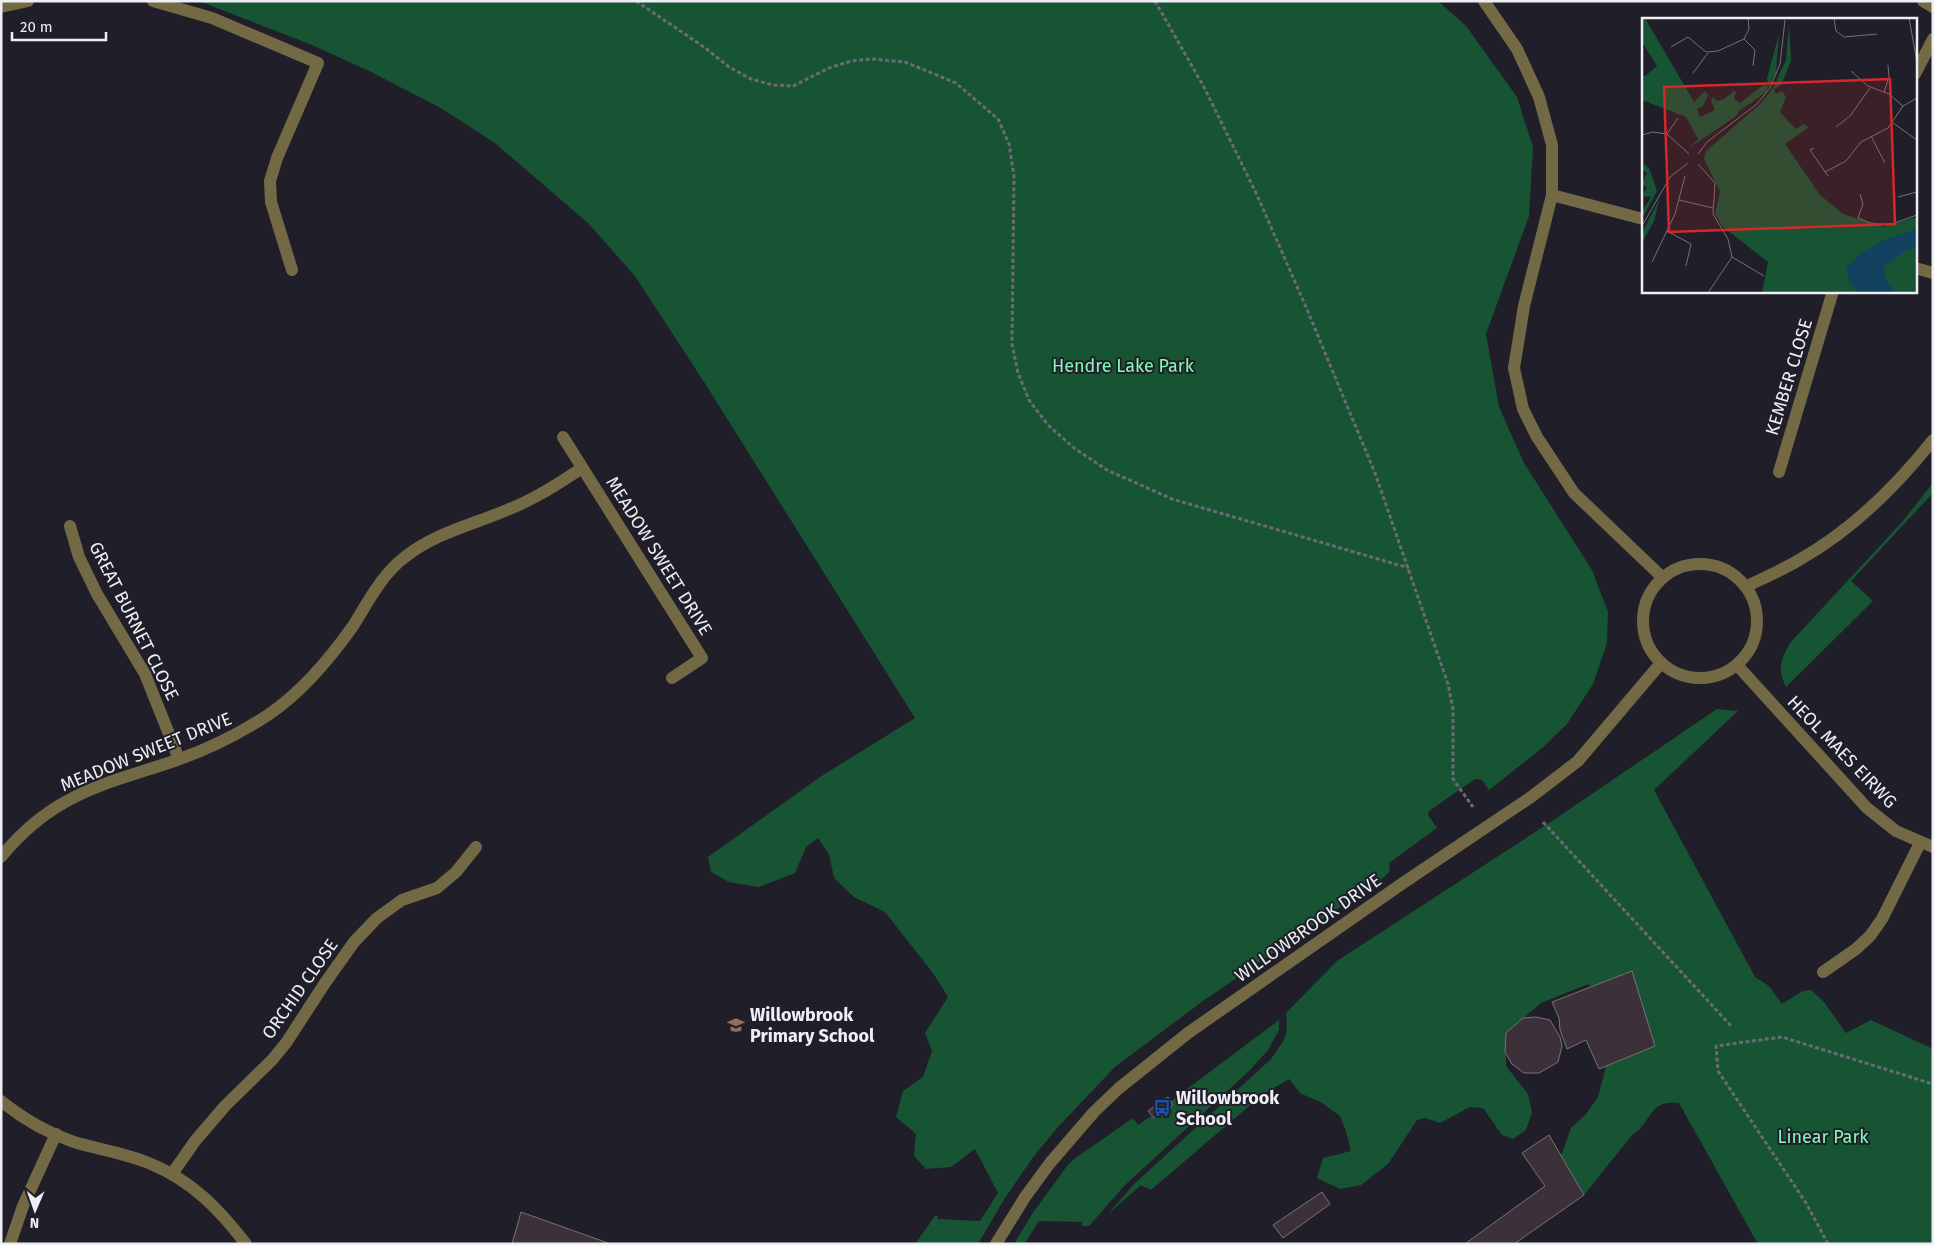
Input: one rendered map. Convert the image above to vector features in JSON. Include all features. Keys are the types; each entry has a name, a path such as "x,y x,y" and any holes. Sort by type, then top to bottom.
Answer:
{"street":[{"path":"1,7 28,1"},
{"path":"153,1 212,18 318,63 277,158 270,181 271,202 292,270"},
{"path":"1484,1 1517,49 1539,97 1552,145 1552,195 1524,306 1514,368 1523,408 1537,437 1574,493 1662,578"},
{"path":"1923,1 1933,6"},
{"path":"1916,72 1933,39"},
{"path":"1552,195 1642,218"},
{"path":"1916,268 1933,273"},
{"name":"KEMBER CLOSE","path":"1779,472 1833,292"},
{"name":"MEADOW SWEET DRIVE","path":"563,437 702,658 672,678"},
{"path":"1747,586 1799,560 1841,532 1879,501 1909,471 1933,440"},
{"name":"MEADOW SWEET DRIVE","path":"1,857 34,825 66,801 102,785 179,759 233,737 269,714 304,685 332,655 381,582 403,558 431,539 540,496 582,468"},
{"name":"GREAT BURNET CLOSE","path":"70,526 79,557 97,594 145,674 179,759"},
{"path":"1697,563 1716,565 1733,573 1747,586 1755,602 1758,619 1756,636 1749,652 1738,665 1723,674 1707,678 1690,678 1674,672 1661,663 1649,648 1643,630 1644,611 1650,593 1662,578 1678,568 1697,563"},
{"name":"WILLOWBROOK DRIVE","path":"996,1244 1050,1163 1094,1112 1118,1089 1188,1033 1531,797 1578,761 1661,663"},
{"name":"HEOL MAES EIRWG","path":"1738,665 1867,808 1896,831 1933,846"},
{"path":"1823,972 1856,949 1870,936 1882,919 1920,842"},
{"name":"ORCHID CLOSE","path":"172,1174 195,1141 225,1106 272,1060 354,942 377,918 402,900 437,888 456,872 476,848"},
{"path":"1,1102 12,1110 74,1142 129,1155 172,1174 195,1190 218,1210 246,1244"},
{"path":"10,1244 23,1206 56,1134"}],"path":[{"path":"636,1 750,80 772,85 793,86 828,68 851,61 872,59 905,62 956,83 998,120 1009,144 1014,176 1012,344 1018,373 1029,400 1048,425 1074,448 1107,470 1172,499 1409,568"},
{"path":"1156,1 1205,89 1257,195 1376,473 1448,684 1453,709 1454,779 1473,806"},
{"path":"1543,822 1731,1026"},
{"path":"1828,1244 1792,1181 1718,1071 1716,1046 1782,1037 1933,1084"}],"green space":[{"name":"Hendre Lake Park","path":"199,1 1438,1 1466,26 1517,97 1533,147 1529,216 1486,334 1499,407 1524,463 1592,570 1608,612 1607,643 1593,684 1567,724 1541,749 1489,790 1482,780 1475,779 1429,811 1428,815 1437,828 1389,863 1390,871 1384,877 1203,1001 1115,1067 1058,1127 1034,1156 1005,1198 978,1244 915,1244 935,1216 938,1216 938,1219 980,1221 998,1193 975,1149 951,1167 926,1169 914,1156 916,1134 896,1117 903,1091 923,1077 932,1051 925,1033 948,997 933,973 885,912 854,897 834,878 829,854 818,838 806,847 795,873 759,887 729,882 711,872 708,857 820,777 915,718 706,385 635,276 588,223 495,143 439,107 369,71 312,45"},
{"path":"1933,483 1933,493 1851,581 1873,601 1786,687 1781,664 1790,643 1902,522"},
{"name":"Linear Park","path":"1717,709 1738,711 1654,790 1755,977 1769,986 1782,1004 1803,991 1811,990 1824,1002 1846,1033 1871,1020 1933,1049 1933,1244 1758,1244 1679,1103 1669,1103 1656,1108 1584,1195 1561,1156 1571,1128 1586,1114 1598,1097 1631,971 1591,987 1588,984 1541,1003 1506,1033 1506,1066 1528,1094 1532,1112 1526,1130 1513,1139 1502,1135 1483,1108 1470,1107 1440,1123 1425,1118 1417,1120 1388,1164 1361,1185 1340,1189 1317,1178 1323,1158 1351,1151 1340,1116 1322,1103 1300,1093 1289,1079 1262,1095 1151,1190 1141,1185 1108,1214 1133,1185 1271,1059 1285,1038 1287,1028 1286,1013 1337,961 1555,819"},
{"path":"1279,1020 1279,1030 1268,1050 1249,1071 1124,1186 1089,1226 1082,1226 1082,1222 1039,1221 1024,1244 1014,1244 1032,1214 1074,1159 1133,1118 1138,1125 1151,1116 1154,1118 1173,1105 1171,1101"}],"building":[{"path":"1632,971 1655,1046 1599,1069 1586,1040 1567,1049 1560,1030 1559,1018 1552,1002"},
{"path":"1536,1017 1550,1020 1560,1037 1562,1046 1558,1062 1539,1073 1524,1073 1512,1064 1505,1052 1506,1033 1523,1018"},
{"path":"1168,1097 1173,1105 1154,1118 1148,1111"},
{"path":"1549,1135 1584,1195 1514,1244 1467,1244 1545,1186 1522,1153"},
{"path":"1322,1192 1330,1204 1283,1238 1273,1225"},
{"path":"521,1212 608,1243 608,1244 512,1244"}],"place":[{"name":"Willowbrook Primary School","path":"736,1025"},
{"name":"Willowbrook School","path":"1162,1108"}]}
